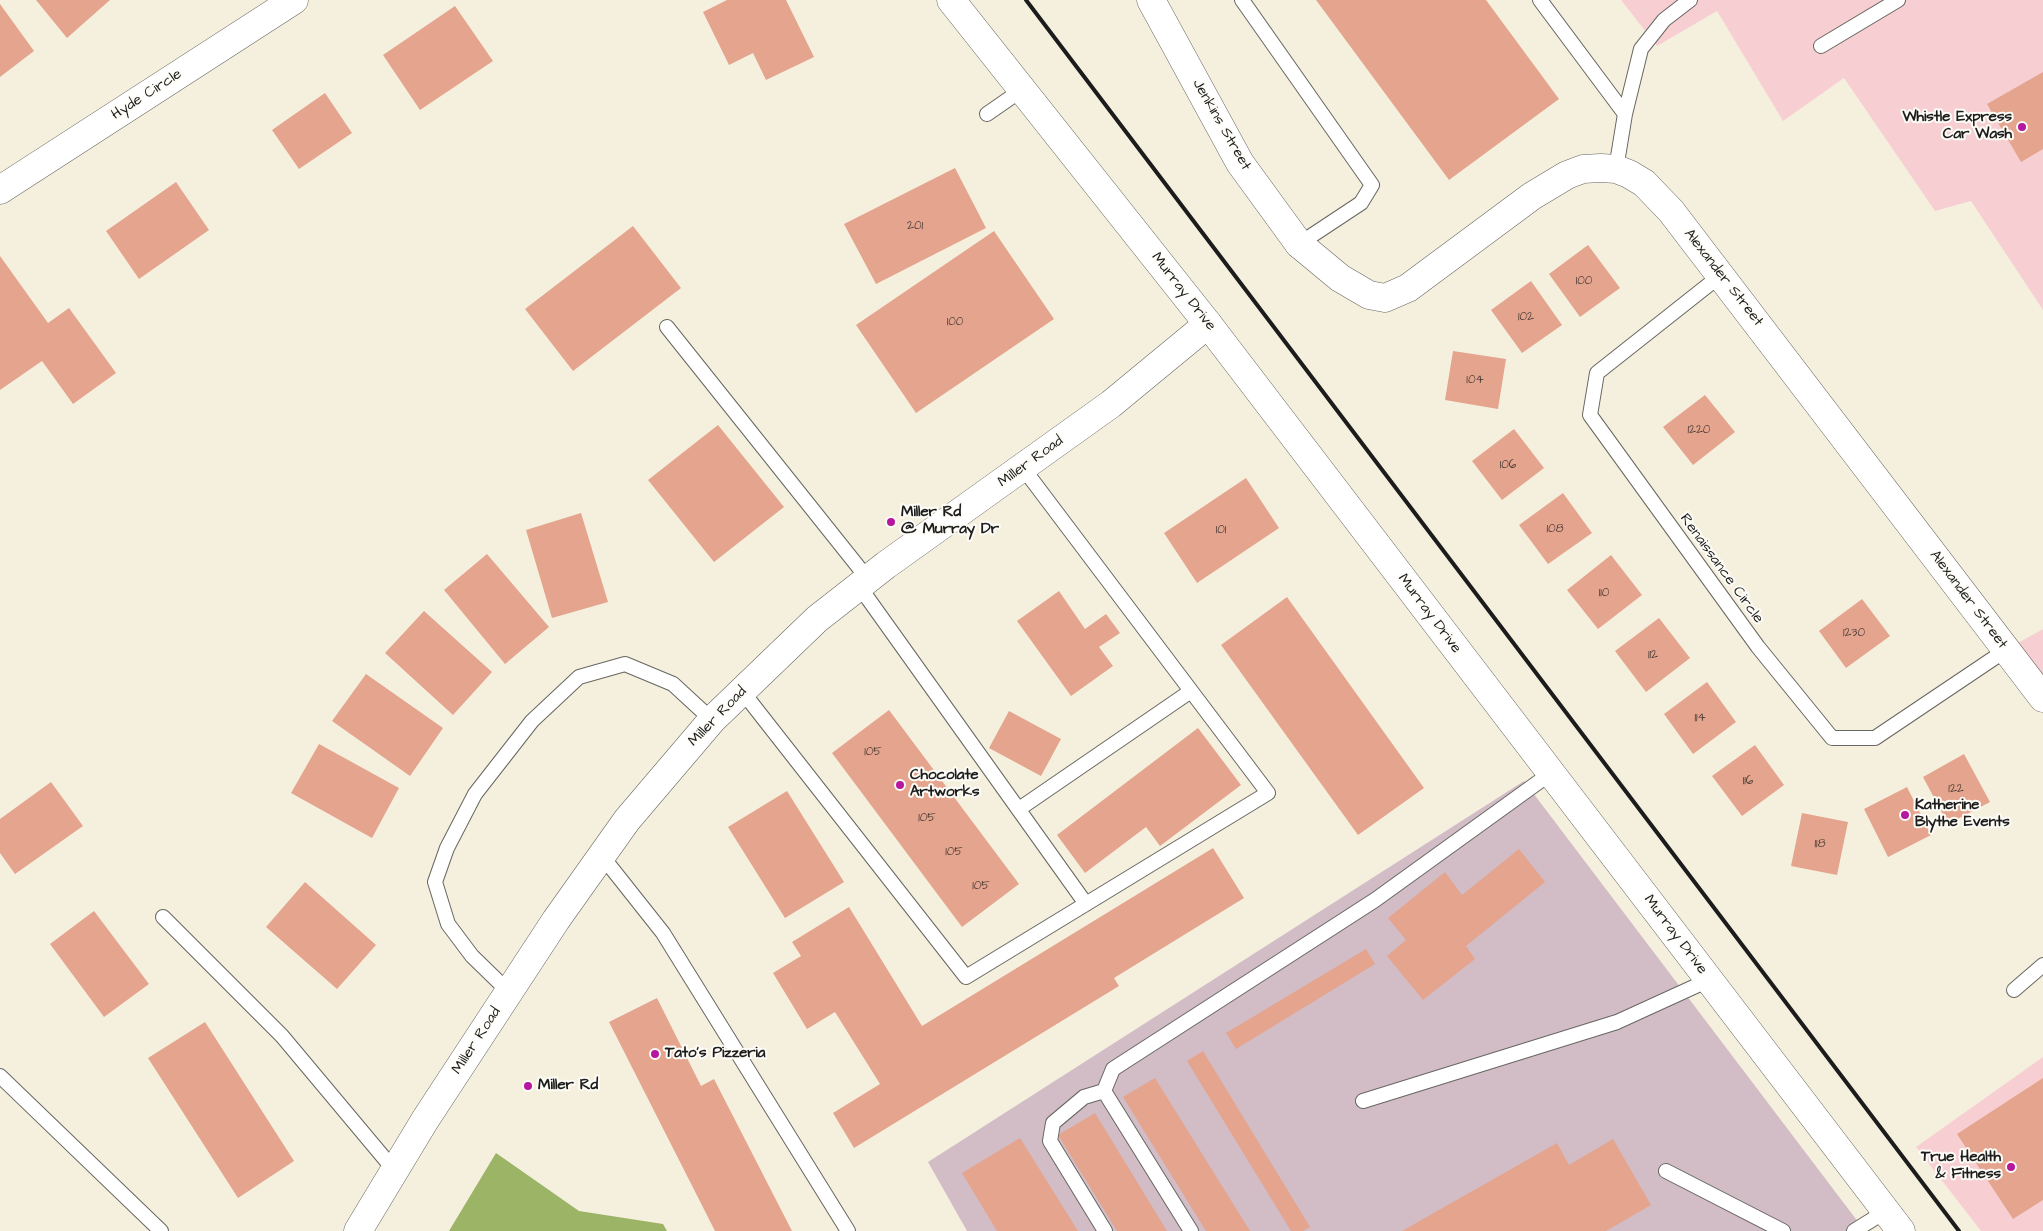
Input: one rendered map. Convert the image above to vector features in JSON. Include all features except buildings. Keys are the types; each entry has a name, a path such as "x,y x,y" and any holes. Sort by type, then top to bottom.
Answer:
{"street":[{"name":"Hyde Circle","path":"0,190 294,0"},
{"name":"Murray Drive","path":"952,0 1208,324 1894,1221"},
{"name":"Jenkins Street","path":"1152,0 1240,163 1299,244"},
{"name":"Alexander Street","path":"1299,244 1340,278 1369,295 1385,298 1408,288 1532,196 1567,175 1583,169 1616,169 1644,183 1671,211 1722,275 2043,698"},
{"name":"Miller Road","path":"358,1231 425,1120 556,920 627,820 712,720 817,619 1111,404 1208,324"}],"lane":[{"path":"1242,0 1372,185 1361,203 1299,244"},
{"path":"1540,0 1625,114"},
{"path":"1821,46 1898,0"},
{"path":"1616,169 1625,114 1641,49 1664,20 1687,1"},
{"path":"987,114 1023,89"},
{"name":"Renaissance Circle","path":"1722,275 1597,373 1590,416 1758,647 1832,738 1875,738 2006,650"},
{"path":"667,327 864,583 1086,904"},
{"path":"742,691 966,977 1268,793 1023,468"},
{"path":"509,992 472,956 448,924 435,882 447,848 475,794 532,721 579,677 625,664 673,684 712,720"},
{"path":"1019,809 1191,691"},
{"path":"1104,1091 1112,1069 1375,900 1551,773"},
{"path":"602,856 663,933 848,1231"},
{"path":"163,917 282,1036 395,1171"},
{"path":"2014,990 2043,965"},
{"path":"1363,1101 1617,1022 1709,980"},
{"path":"0,1076 161,1231"},
{"path":"0,1088 16,1090"},
{"path":"1104,1091 1084,1096 1053,1122 1050,1140 1105,1231"},
{"path":"1104,1091 1192,1231"},
{"path":"1666,1172 1782,1231"},
{"path":"1854,1231 1894,1221"}],"shaded area":[{"path":"1621,0 2043,0 2043,310 1971,201 1935,211 1844,78 1783,121 1717,11 1657,46"},
{"path":"2043,629 2043,679 2018,643"},
{"path":"1524,781 1865,1231 967,1231 928,1162"},
{"path":"2043,1057 2043,1231 1981,1231 1916,1147"}],"green space":[{"path":"496,1153 579,1211 663,1224 667,1231 449,1231"}],"railway":[{"path":"1026,0 1959,1231"}],"place":[{"name":"Whistle Express Car Wash","path":"2022,127"},
{"name":"Miller Rd @ Murray Dr","path":"891,522"},
{"name":"Chocolate Artworks","path":"900,785"},
{"name":"Katherine Blythe Events","path":"1905,815"},
{"name":"Tato's Pizzeria","path":"655,1054"},
{"name":"Miller Rd","path":"528,1086"},
{"name":"True Health & Fitness","path":"2011,1167"}]}
